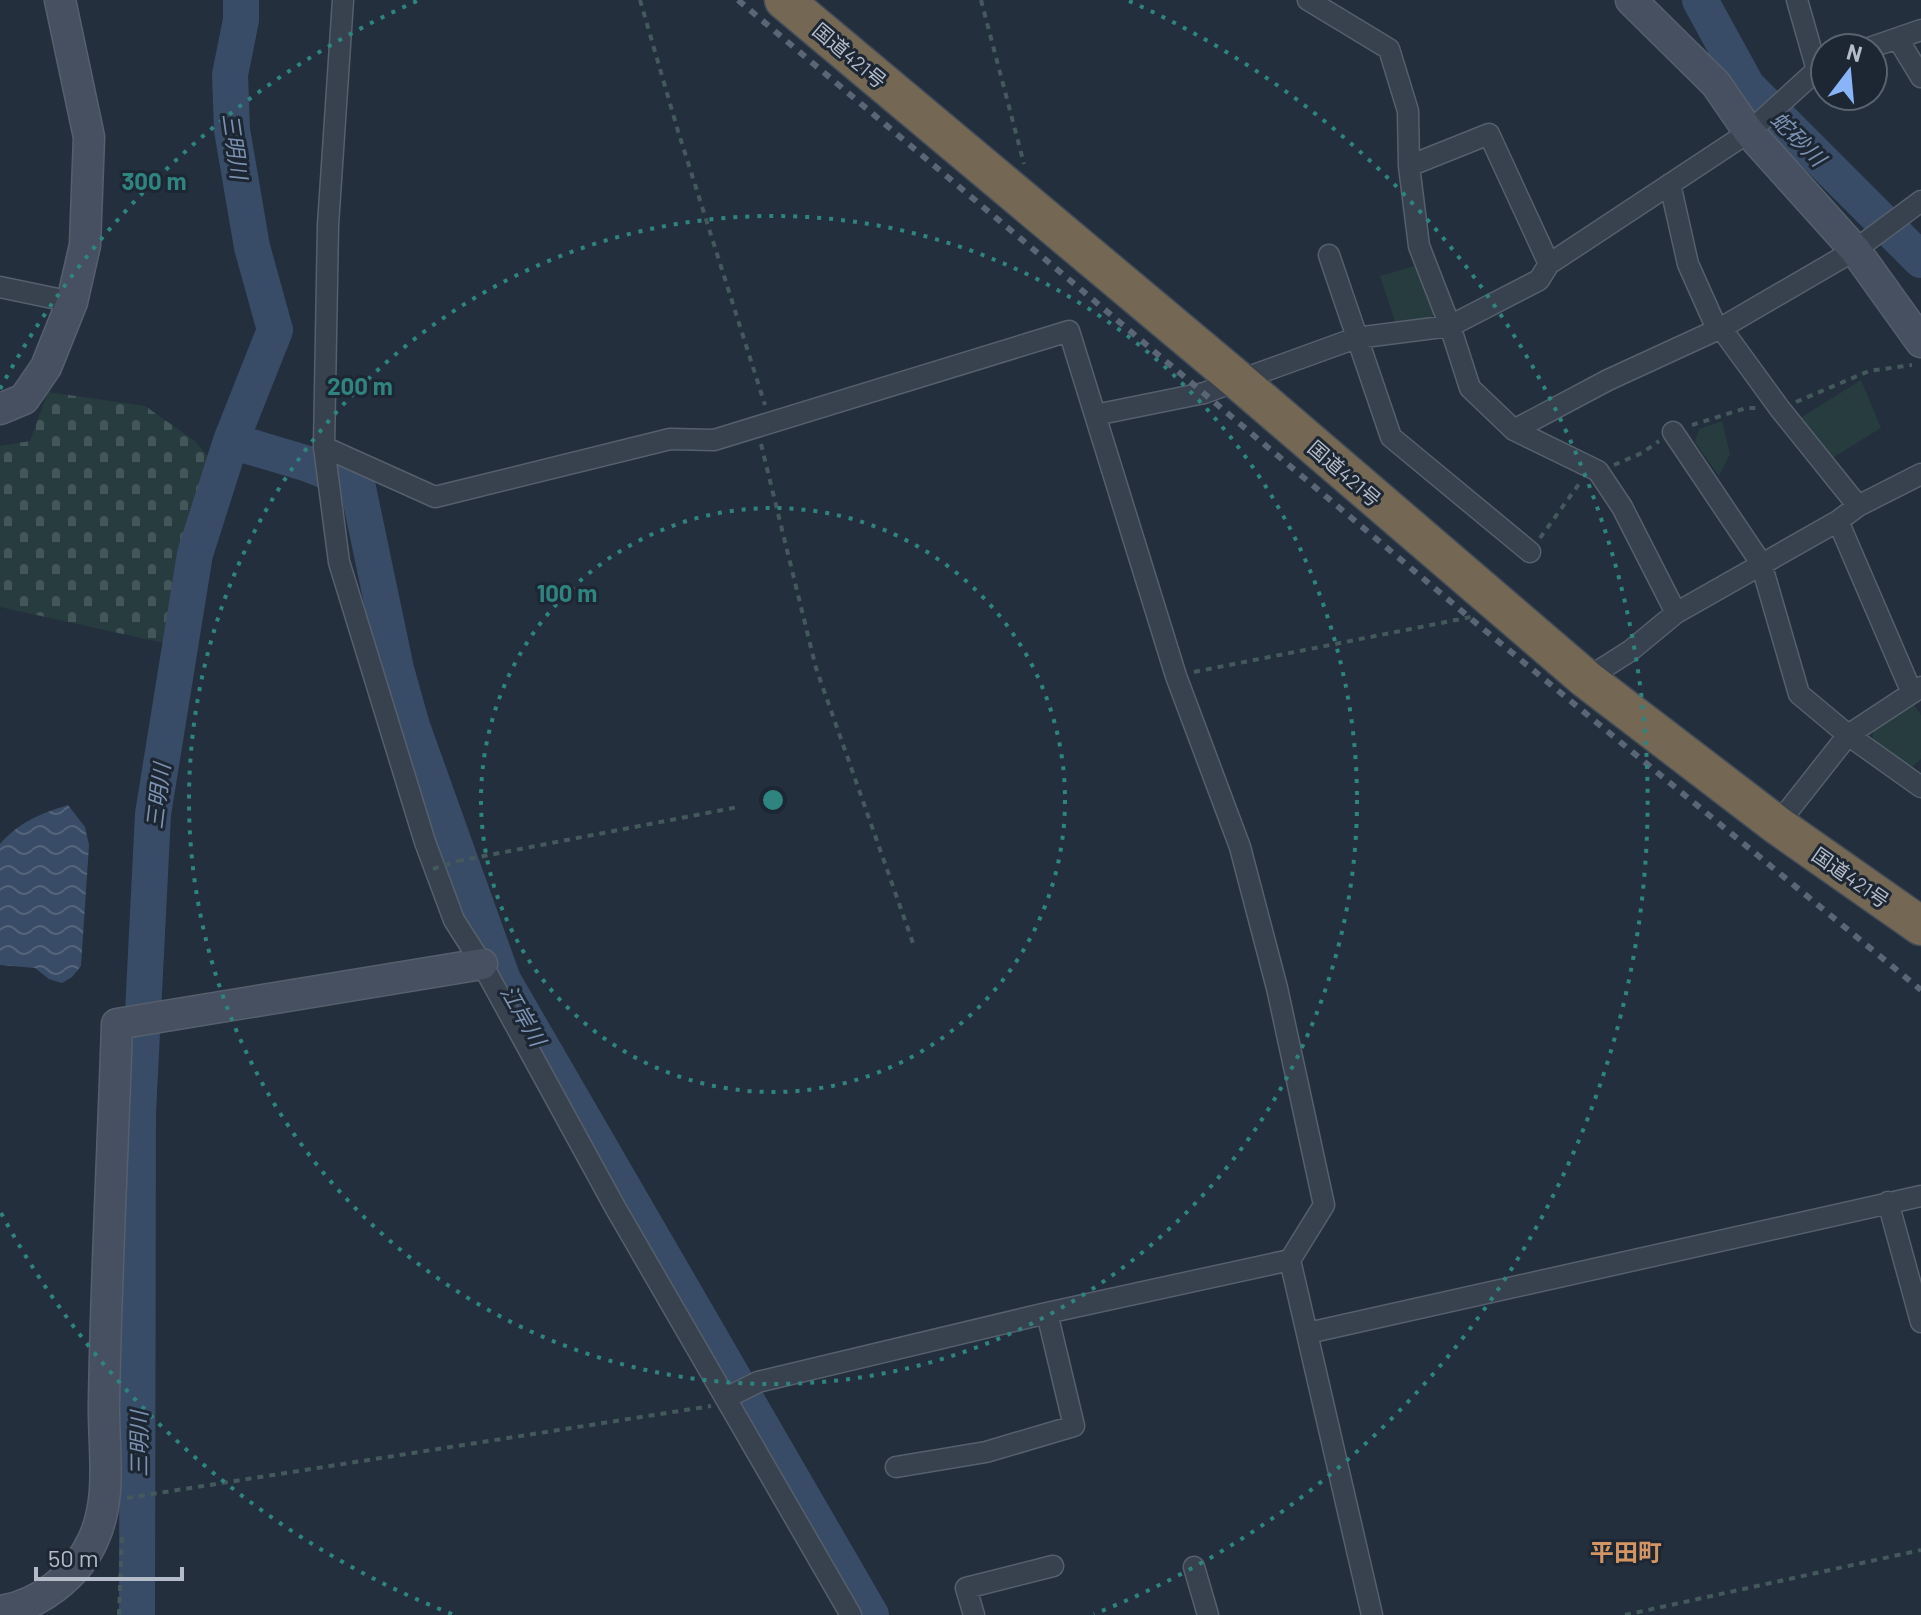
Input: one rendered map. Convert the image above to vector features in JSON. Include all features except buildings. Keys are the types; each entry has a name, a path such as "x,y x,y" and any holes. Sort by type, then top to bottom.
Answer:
{"highway":[{"name":"国道421号","path":"784,0 1240,382 1586,679 1777,825 1921,926"}],"street":[{"path":"0,409 24,399 46,367 72,302 85,245 89,137 60,0"},
{"path":"343,0 328,225 324,447 339,562 425,842 454,920 482,964 615,1207 737,1392 851,1615"},
{"path":"1308,0 1389,49 1408,111 1409,166 1419,246 1470,388 1514,430 1598,471 1622,507 1676,613"},
{"path":"1631,0 1716,84 1749,132 1855,250 1921,342"},
{"path":"1797,0 1809,34"},
{"path":"1889,42 1921,30"},
{"path":"1898,39 1921,77"},
{"path":"1095,415 1204,393 1356,338 1450,326 1539,280 1549,264 1749,132 1809,79"},
{"path":"1409,166 1489,134 1549,264"},
{"path":"1670,184 1688,264 1719,329 1858,506"},
{"path":"1514,430 1608,380 1719,329 1855,250 1921,201"},
{"path":"1329,255 1391,437 1530,552"},
{"path":"0,287 72,302"},
{"path":"324,447 435,497 670,439 714,440 1069,331 1176,676 1240,847 1277,988 1324,1205 1290,1260 1372,1615"},
{"path":"1673,432 1761,563 1799,694 1848,735 1921,787"},
{"path":"1586,679 1630,651 1676,613 1838,521 1858,506 1921,474"},
{"path":"1777,825 1848,735 1917,690 1838,521"},
{"path":"0,1611 17,1609 67,1579 93,1540 105,1499 104,1386 117,1024 482,964"},
{"path":"1308,1333 1921,1196"},
{"path":"1888,1202 1921,1322"},
{"path":"737,1392 758,1382 1047,1313 1290,1260"},
{"path":"896,1467 986,1452 1074,1426 1047,1313"},
{"path":"974,1615 966,1588 1053,1566"},
{"path":"1194,1567 1208,1615"}],"path":[{"path":"640,0 764,425 816,668 913,943"},
{"path":"981,0 1026,169"},
{"path":"1176,676 1470,618"},
{"path":"433,869 458,861 738,807"},
{"path":"124,1499 714,1406 737,1392"},
{"path":"119,1615 122,1528"},
{"path":"1625,1615 1921,1550"}],"green space":[{"path":"1417,265 1436,311 1427,324 1397,327 1380,276"},
{"path":"1861,380 1881,428 1829,460 1797,420"},
{"path":"48,392 145,406 195,441 216,466 188,555 173,645 0,607 0,446 30,441"},
{"path":"1722,421 1730,454 1719,476 1695,442 1699,429"},
{"path":"1914,705 1921,715 1921,759 1909,770 1873,744 1873,731"}],"water":[{"path":"68,805 85,827 89,845 81,966 62,983 49,979 35,968 0,965 0,844 31,820"}],"waterway":[{"name":"三明川","path":"137,1615 138,1112 153,814 195,554 231,441 275,330 252,247 232,130 230,75 241,20 241,0"},
{"name":"蛇砂川","path":"1700,0 1747,86 1921,260"},
{"name":"江岸川","path":"231,441 305,463 357,483 396,669 412,726 503,980 871,1615"}],"railway":[{"path":"738,0 1470,618 1921,990"}],"district":[{"name":"平田町","path":"1626,1551"}]}
